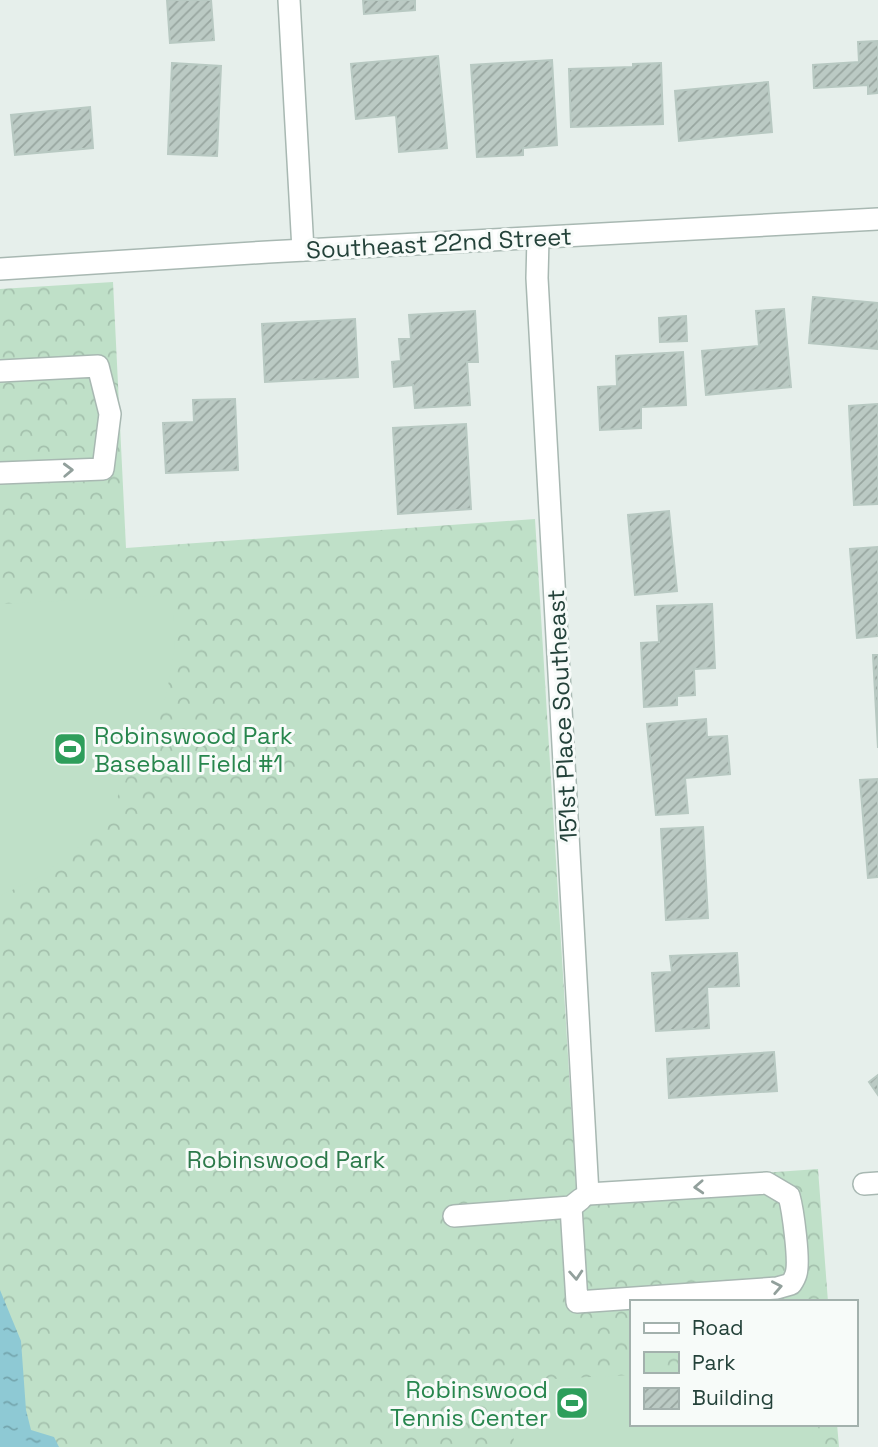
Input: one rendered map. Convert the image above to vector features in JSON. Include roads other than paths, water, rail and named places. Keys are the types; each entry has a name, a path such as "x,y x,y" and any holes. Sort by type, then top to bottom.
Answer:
{"street":[{"path":"289,0 303,250"},
{"name":"Southeast 22nd Street","path":"0,269 878,219"},
{"name":"151st Place Southeast","path":"538,238 537,278 588,1194"},
{"path":"0,371 98,366 110,414 103,469 0,473"},
{"path":"454,1216 571,1207 588,1194 767,1183 789,1196 795,1226 797,1272 791,1284 777,1288 577,1302 571,1207"}],"water":[{"path":"0,1290 21,1341 26,1410 31,1430 54,1437 59,1447 0,1447"}],"place":[{"name":"Robinswood Park Baseball Field #1","path":"70,749"},
{"name":"Robinswood Tennis Center","path":"572,1403"}],"park label":[{"name":"Robinswood Park","path":"286,1159"}]}
